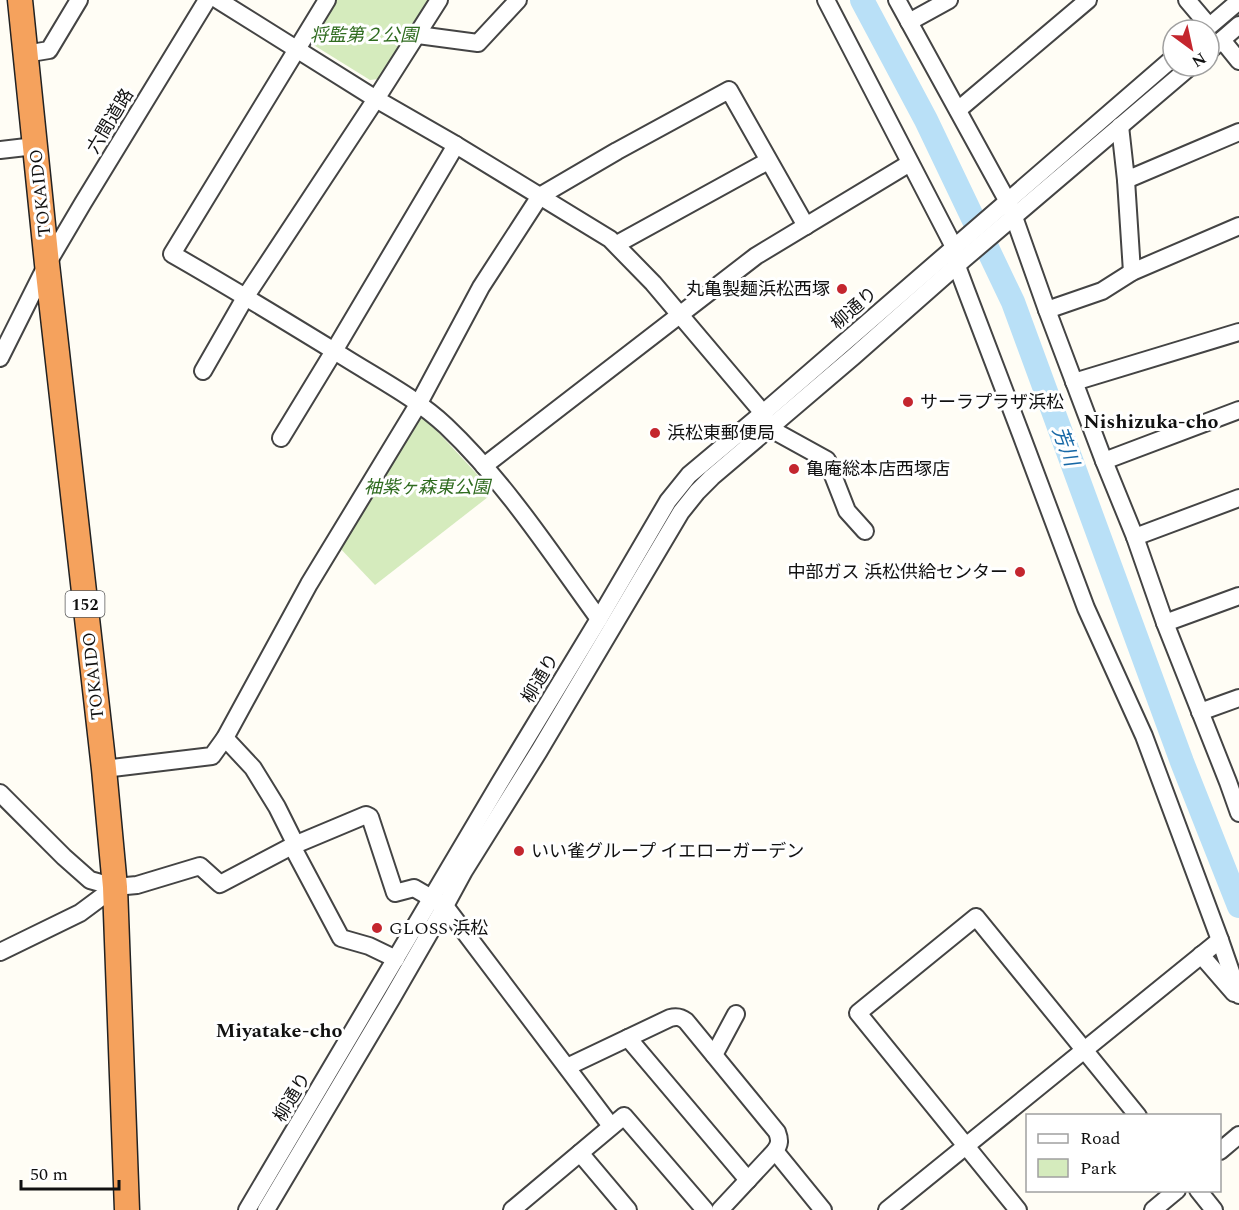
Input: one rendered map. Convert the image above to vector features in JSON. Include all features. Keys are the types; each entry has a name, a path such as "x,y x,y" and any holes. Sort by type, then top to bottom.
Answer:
{"highway":[{"name":"TOKAIDO","path":"20,0 115,887 127,1210"}],"street":[{"path":"26,54 50,50 79,0"},
{"name":"六間道路","path":"2,350 47,264 207,0"},
{"path":"218,0 376,99 456,144 617,244 680,315 766,421 827,460 848,511 865,531"},
{"path":"327,0 172,254 246,296 419,403 446,427 506,492 599,619"},
{"path":"203,371 246,296 439,0"},
{"path":"418,35 478,43 518,0"},
{"path":"826,0 958,254 1086,608 1144,736 1239,997"},
{"path":"897,0 958,110 1007,213 1135,537 1165,623 1200,712 1234,780 1239,813"},
{"path":"909,22 949,0"},
{"path":"958,110 1088,0"},
{"path":"1186,0 1200,18"},
{"path":"1219,18 1239,1"},
{"path":"1221,41 1239,25"},
{"path":"1221,50 1239,61"},
{"path":"1007,213 1161,69"},
{"path":"1007,213 1120,126 1177,78"},
{"path":"104,769 212,756 225,738 309,584 419,403 481,286 540,196 729,90 806,226"},
{"path":"1120,126 1132,272"},
{"path":"1126,180 1239,132"},
{"path":"280,438 456,144"},
{"path":"0,150 35,146"},
{"path":"617,244 768,161"},
{"path":"484,466 756,256 910,164"},
{"name":"柳通り","path":"247,1210 396,959 464,871 539,751 681,512 697,492 766,421 1007,213"},
{"path":"1047,310 1102,291 1132,272 1239,226"},
{"path":"1074,382 1239,332"},
{"path":"1104,461 1239,410"},
{"name":"柳通り","path":"267,1210 439,902 498,784 668,501 689,475 766,421"},
{"path":"1135,537 1239,498"},
{"path":"1165,623 1239,596"},
{"path":"1200,712 1239,698"},
{"path":"225,738 253,768 277,807 341,938 369,946 396,959"},
{"path":"0,793 90,880 115,887 137,885 200,866 220,884 294,845 366,814 370,817 395,893 414,888 439,902 611,1126"},
{"path":"0,952 80,913 115,887"},
{"path":"1018,1210 858,1013 940,946 976,917 1136,1114"},
{"path":"887,1210 1220,940"},
{"path":"1201,955 1239,997"},
{"path":"714,1055 736,1014"},
{"path":"567,1067 670,1018 682,1018 780,1138 775,1151 720,1210"},
{"path":"627,1038 748,1180"},
{"path":"512,1210 624,1116 705,1210"},
{"path":"1221,1150 1239,1135"},
{"path":"775,1151 823,1210"},
{"path":"580,1153 622,1208"},
{"path":"1153,1210 1176,1192"},
{"path":"1199,1192 1214,1210"}],"green space":[{"name":"将監第２公園","path":"331,0 428,0 378,79 370,80 312,44 309,35"},
{"name":"袖紫ヶ森東公園","path":"417,417 424,417 489,487 488,497 375,585 338,546"}],"waterway":[{"name":"芳川","path":"862,0 926,120 1013,302 1182,762 1239,906"}],"place":[{"name":"丸亀製麺浜松西塚","path":"842,289"},
{"name":"サーラプラザ浜松","path":"908,402"},
{"name":"浜松東郵便局","path":"655,433"},
{"name":"亀庵総本店西塚店","path":"794,469"},
{"name":"中部ガス 浜松供給センター","path":"1020,572"},
{"name":"いい雀グループ イエローガーデン","path":"519,851"},
{"name":"GLOSS 浜松","path":"377,928"}],"district":[{"name":"Nishizuka-cho","path":"1151,421"},
{"name":"Miyatake-cho","path":"279,1030"}]}
